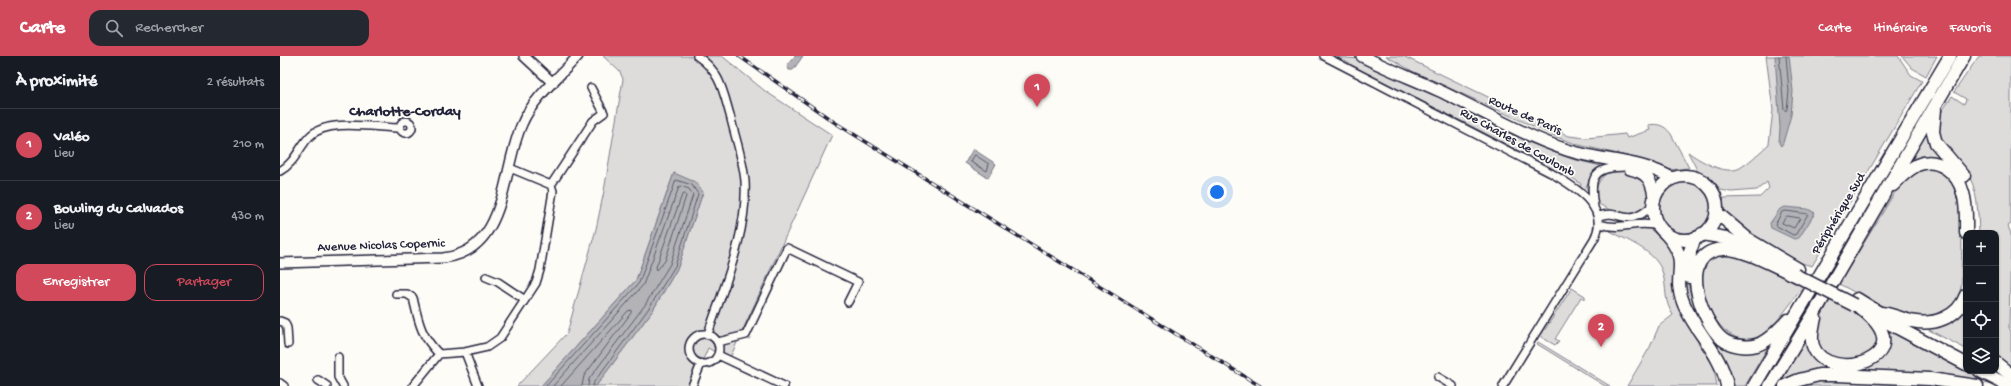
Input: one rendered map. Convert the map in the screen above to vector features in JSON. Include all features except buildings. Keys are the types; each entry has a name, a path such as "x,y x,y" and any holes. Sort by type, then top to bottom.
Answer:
{"main road":[{"name":"Route de Paris","path":"1362,56 1428,85 1530,135 1567,150 1614,161 1628,161 1650,167 1672,178"},
{"name":"Route de Paris","path":"1379,56 1428,85"},
{"name":"Périphérique Sud","path":"1754,386 1950,56"},
{"path":"1770,386 1816,312 1964,56"},
{"path":"1935,104 1933,126 1934,137 1942,150 1960,169 1966,179 1973,206 1974,230"},
{"name":"Route de Paris","path":"1614,161 1646,175 1651,181 1653,201"},
{"path":"1882,196 1900,177 1917,165 1928,163 1940,164 1953,173 1961,186 1965,203 1966,230"},
{"path":"1727,386 1720,365 1682,300 1680,255 1673,242 1662,230 1654,216 1653,201 1660,188 1672,178 1685,176 1696,178 1705,183 1714,194 1716,212 1714,221 1699,236 1690,252 1688,274 1693,295 1699,301 1720,337 1729,343 1743,347 1757,345 1766,340 1796,313"},
{"path":"1716,212 1749,240 1797,272"},
{"path":"1662,230 1682,240 1699,236 1726,238 1797,272 1963,362"},
{"path":"1699,301 1695,284 1697,268 1703,258 1713,251 1725,249 1739,251 1797,272"},
{"path":"1881,313 1889,314 1913,322 1935,322 1944,319 1957,310 1963,300"},
{"path":"1816,312 1812,334 1816,353 1822,359 1830,362 1855,365 1864,364 1876,357 1882,346 1883,334 1878,324 1857,304"},
{"path":"1857,304 1881,313 1963,356"},
{"path":"1999,366 2011,376"},
{"path":"1785,386 1799,380 1819,375 1837,374 1930,379 1977,386"},
{"path":"1986,374 2009,386"},
{"path":"1997,374 2011,381"}],"street":[{"path":"524,56 553,83"},
{"name":"Avenue Nicolas Copernic","path":"280,263 443,258 458,255 477,244 491,227 497,212 522,124 536,102 578,56"},
{"path":"697,56 714,70 722,87 742,164 745,189 739,238 708,334"},
{"name":"Rue Charles de Coulomb","path":"1324,56 1551,173 1576,188 1594,207 1599,216 1600,224"},
{"path":"551,185 594,121 604,113 591,88"},
{"path":"280,171 293,161 309,137 323,128 344,126 400,128"},
{"path":"1594,207 1592,187 1596,176 1609,167 1625,167"},
{"path":"413,386 438,354 465,352 487,347 500,338 536,283 540,270 553,191 551,185 510,168"},
{"path":"1599,216 1607,215 1635,218 1641,216 1653,201"},
{"path":"1504,386 1594,239 1600,224 1621,228 1640,223 1662,230"},
{"path":"718,342 746,335 787,248 858,282 848,302"},
{"path":"486,277 498,282 524,300"},
{"path":"396,294 407,294 413,298 419,326 430,345 438,354"},
{"path":"280,321 285,323 287,328 288,344"},
{"path":"708,334 718,342"},
{"path":"708,334 695,337 689,348 693,360 701,364 711,362 718,355 718,342"},
{"path":"465,352 478,386"},
{"path":"718,355 784,386"},
{"path":"338,357 338,378 343,386"},
{"path":"692,386 701,364"},
{"path":"1438,377 1453,386"},
{"path":"318,380 327,386"},
{"path":"280,383 284,386"}],"shaded area":[{"path":"603,56 722,56 765,91 832,135 729,360 708,348 692,386 596,386 653,310 678,267 703,192 674,173 636,280 541,386 517,386 567,333 596,229 623,79 620,72"},
{"path":"1386,56 1403,56 1569,136 1587,138 1625,134 1627,138 1650,130 1648,125 1655,124 1661,126 1671,134 1689,168 1668,170 1640,159 1579,145 1559,138 1412,71"},
{"path":"1766,56 1898,56 1911,75 1922,81 1812,266 1789,258 1765,244 1742,228 1724,211 1723,198 1760,197 1769,188 1767,182 1757,190 1731,192 1721,190 1709,177 1698,172 1688,152 1712,166 1720,169 1734,170 1747,163 1769,144 1773,110"},
{"path":"1902,56 1937,56 1926,76 1912,68"},
{"path":"1979,56 2011,56 2011,224 2008,226 2011,234 2009,327 2011,332 2011,369 1999,358 1999,230 1979,230 1977,201 1970,178 1937,134 1937,120 1952,96 1964,104 1966,99 1954,92"},
{"path":"1334,57 1360,59 1368,62 1528,142 1572,159 1605,167 1597,170 1591,176 1586,187 1590,195 1580,187 1581,184 1564,172 1562,174 1477,129"},
{"path":"1926,132 1946,160 1905,168"},
{"path":"1930,167 1946,175 1957,196 1960,210 1962,241 1962,281 1957,299 1950,308 1939,314 1921,318 1889,309 1839,284 1900,184 1912,173"},
{"path":"1611,170 1626,170 1645,180 1648,193 1647,203 1643,209 1637,213 1619,213 1599,204 1596,190 1603,177"},
{"path":"1684,181 1694,183 1703,189 1709,198 1711,208 1709,218 1703,227 1694,233 1684,235 1674,233 1665,227 1659,218 1657,208 1659,198 1665,189 1674,183"},
{"path":"1647,227 1669,244 1674,250 1683,309 1714,368 1717,386 1627,386 1650,347 1659,326 1673,315 1667,301 1662,270 1657,262 1643,249 1610,231"},
{"path":"1736,254 1804,285 1775,323 1761,335 1754,338 1742,339 1732,335 1722,328 1714,318 1708,306 1701,281 1702,267 1711,256"},
{"path":"1686,277 1691,296 1711,334 1768,347 1745,386 1729,386 1682,289"},
{"path":"1572,288 1585,296 1585,299 1581,297 1555,339 1559,341 1555,345 1541,337"},
{"path":"1830,299 1850,308 1872,324 1878,340 1871,354 1844,360 1829,355 1824,351 1817,338 1817,331 1820,319"},
{"path":"1963,302 1963,347 1923,327"},
{"path":"1889,328 1963,368 1963,374 1974,374 1994,385 1962,379 1902,375 1780,383 1806,339 1810,350 1866,367 1878,357 1882,347 1885,330"},
{"path":"1538,342 1610,386 1605,386 1537,344"},
{"path":"1823,379 1931,385 1942,386 1794,386"}],"water":[{"path":"795,56 803,56 793,70 789,70 787,65"},
{"path":"1775,56 1789,56 1793,91 1791,115 1781,146 1779,143 1780,128"},
{"path":"973,149 996,164 988,178 965,163"},
{"path":"674,173 695,182 703,192 678,267 653,310 596,386 541,386 636,280"},
{"path":"1785,207 1808,209 1815,213 1799,238 1794,239 1771,228 1770,223 1780,209"}],"railway":[{"path":"739,56 834,122 1260,386"}],"place":[{"name":"Valéo","path":"1037,107"},
{"name":"Bowling du Calvados","path":"1601,347"}],"district":[{"name":"Charlotte-Corday","path":"405,112"}]}
